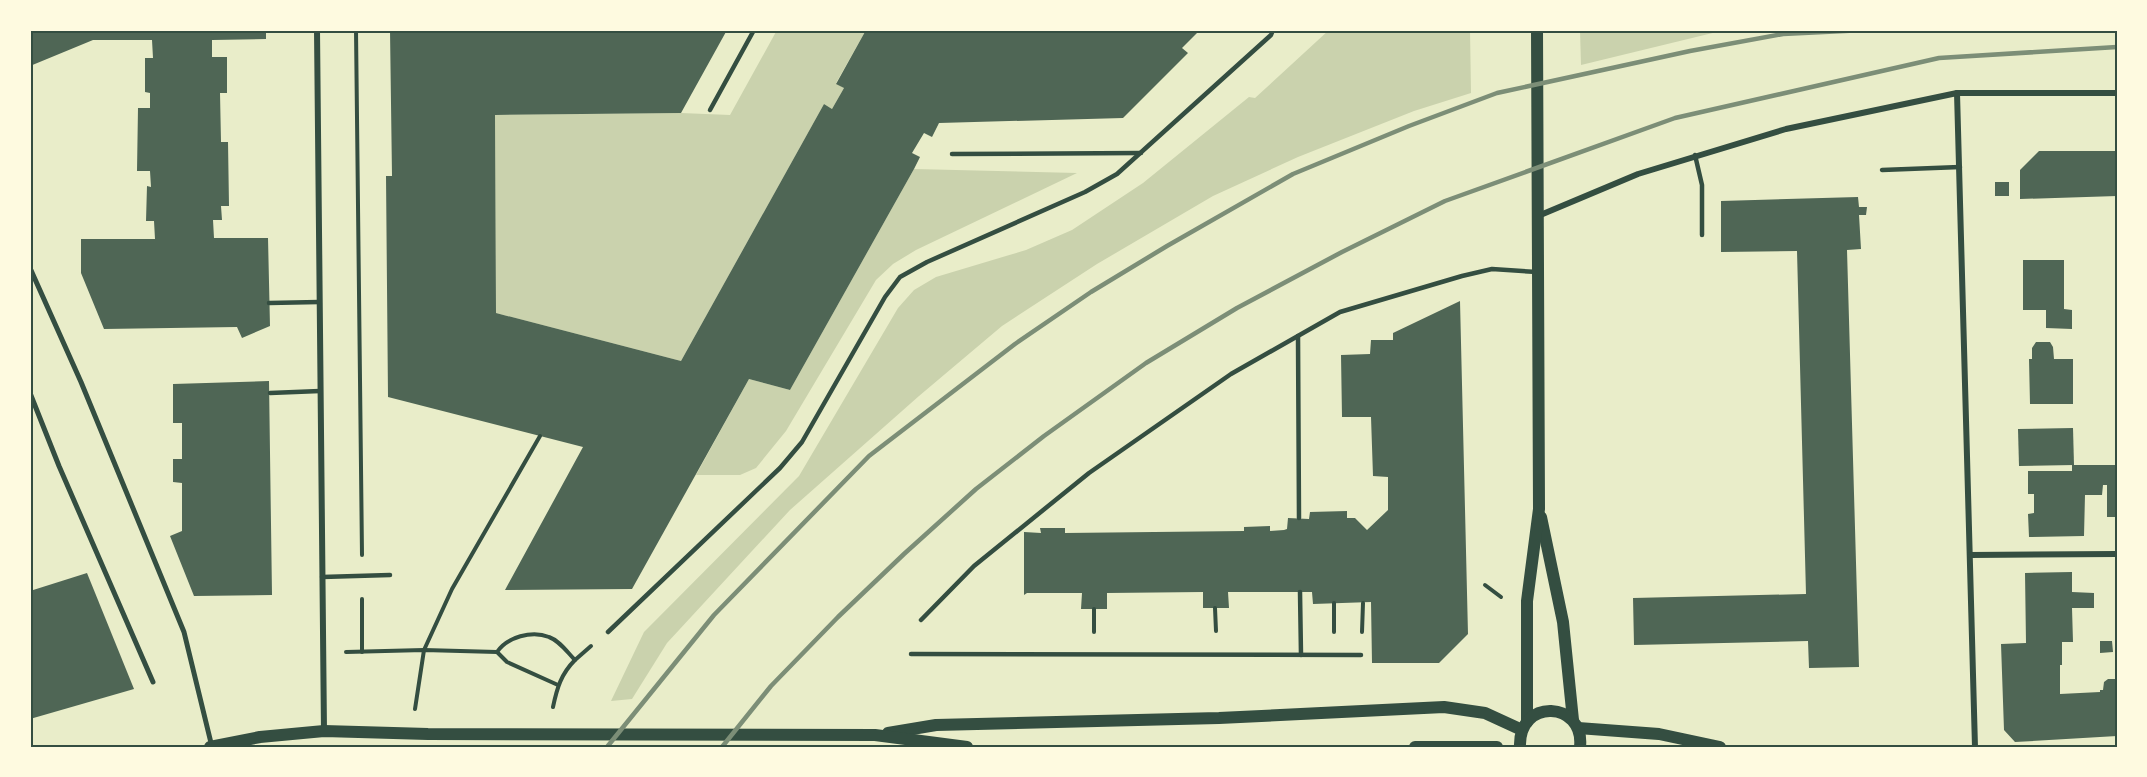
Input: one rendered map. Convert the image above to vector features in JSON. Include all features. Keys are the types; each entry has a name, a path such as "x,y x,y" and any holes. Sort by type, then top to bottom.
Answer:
{"main road":[{"path":"1520,747 1524,726 1527,601 1539,509 1537,30"},
{"path":"1539,509 1563,622 1576,724 1581,739 1580,747"},
{"path":"875,735 936,725 1219,718 1444,707 1485,712 1524,726"},
{"path":"1524,726 1532,716 1549,711 1566,715 1576,724 1659,734 1720,747"},
{"path":"211,747 260,737 324,731 414,734 875,735 967,747"},
{"path":"1415,747 1497,747"}],"street":[{"path":"317,30 324,731"},
{"path":"1958,93 1975,747"},
{"path":"1538,216 1638,174 1786,129 1958,93 2117,93"},
{"path":"30,268 81,382 184,632 211,747"},
{"path":"30,393 58,466 153,682"},
{"path":"1970,555 2117,554"}],"lane":[{"path":"710,110 754,30"},
{"path":"608,632 780,468 802,442 885,297 900,277 927,262 1085,192 1117,174 1274,30"},
{"path":"952,154 1141,153"},
{"path":"1695,155 1702,185 1702,235"},
{"path":"1882,170 1960,167"},
{"path":"921,620 974,566 1089,474 1231,374 1340,312 1491,269 1537,272"},
{"path":"269,303 319,302"},
{"path":"1298,336 1299,518"},
{"path":"270,393 320,391"},
{"path":"322,577 390,575"},
{"path":"1300,592 1301,655"},
{"path":"911,654 1361,655"}],"path":[{"path":"356,30 362,652"},
{"path":"414,734 424,650 452,589 540,436"},
{"path":"1333,654 1334,603"},
{"path":"346,652 424,650 497,652 507,662 558,685 565,670 575,660 555,641 540,635 520,636 502,645 497,652"}],"green space":[{"path":"777,30 866,30 836,83 844,88 832,109 824,104 681,361 496,313 495,115 681,113 730,115"},
{"path":"1329,30 1470,30 1471,93 1414,111 1298,157 1213,196 1097,264 1002,326 790,510 667,643 632,699 611,701 644,632 799,476 898,308 914,290 936,277 1026,250 1072,230 1143,183 1249,97 1255,98"},
{"path":"1580,30 1725,30 1581,65"},
{"path":"914,169 1077,173 916,250 893,264 876,280 786,431 756,468 740,475 696,475 749,379 790,390"}],"building":[{"path":"30,30 266,30 266,39 212,40 212,57 227,57 227,93 220,93 221,142 228,142 229,206 221,206 222,220 213,220 214,238 268,238 270,326 242,338 237,327 104,329 81,273 81,239 155,239 154,221 146,221 147,186 151,187 150,171 137,171 138,108 150,108 150,93 145,92 145,58 153,58 152,40 93,40 30,66"},
{"path":"390,30 727,30 681,113 495,115 496,313 681,361 824,104 832,109 844,88 836,84 866,30 1200,30 1182,48 1188,53 1123,118 939,123 932,137 924,133 912,153 920,157 914,169 790,390 749,379 632,589 505,590 583,447 388,397 386,176 392,176"},
{"path":"2039,151 2117,151 2117,196 2020,199 2020,170"},
{"path":"1995,182 2009,182 2009,196 1995,196"},
{"path":"1858,197 1859,207 1867,207 1866,215 1859,215 1861,249 1847,250 1859,667 1809,668 1808,641 1634,645 1633,598 1806,594 1797,251 1721,252 1721,201"},
{"path":"2023,260 2064,260 2064,309 2072,310 2072,329 2046,328 2046,310 2023,310"},
{"path":"1460,301 1468,634 1439,663 1372,663 1371,602 1313,604 1312,592 1228,592 1229,608 1203,608 1203,592 1107,593 1107,609 1081,609 1082,593 1027,593 1024,595 1024,532 1041,533 1040,528 1065,528 1065,533 1244,531 1244,527 1270,526 1270,531 1287,529 1288,518 1309,519 1310,512 1347,511 1347,518 1355,518 1367,530 1388,510 1388,477 1373,476 1371,417 1342,417 1341,355 1370,354 1371,340 1393,340 1393,333"},
{"path":"2036,342 2050,342 2054,359 2073,359 2073,404 2030,404 2029,359 2032,359 2032,348"},
{"path":"269,381 272,595 194,596 170,536 182,531 182,483 173,482 173,459 182,459 182,423 173,423 173,384"},
{"path":"2073,428 2074,465 2019,466 2018,429"},
{"path":"2072,465 2117,465 2117,517 2107,517 2107,485 2103,485 2102,495 2085,495 2084,536 2029,537 2028,514 2034,513 2034,494 2028,494 2028,471 2072,471"},
{"path":"2072,572 2072,592 2094,593 2094,608 2072,608 2073,642 2062,642 2060,694 2100,692 2103,690 2104,682 2108,679 2117,679 2117,736 2015,742 2004,730 2001,644 2026,643 2025,573"},
{"path":"87,573 134,689 30,719 30,591"},
{"path":"2100,641 2112,641 2113,652 2100,653"}],"railway":[{"path":"607,747 714,615 869,456 1015,344 1091,292 1293,174 1409,126 1497,93 1690,51 1783,34 1865,30"},
{"path":"722,747 771,686 838,617 976,489 1044,436 1146,363 1237,308 1342,252 1445,201 1675,118 1939,58 2117,47"}]}
